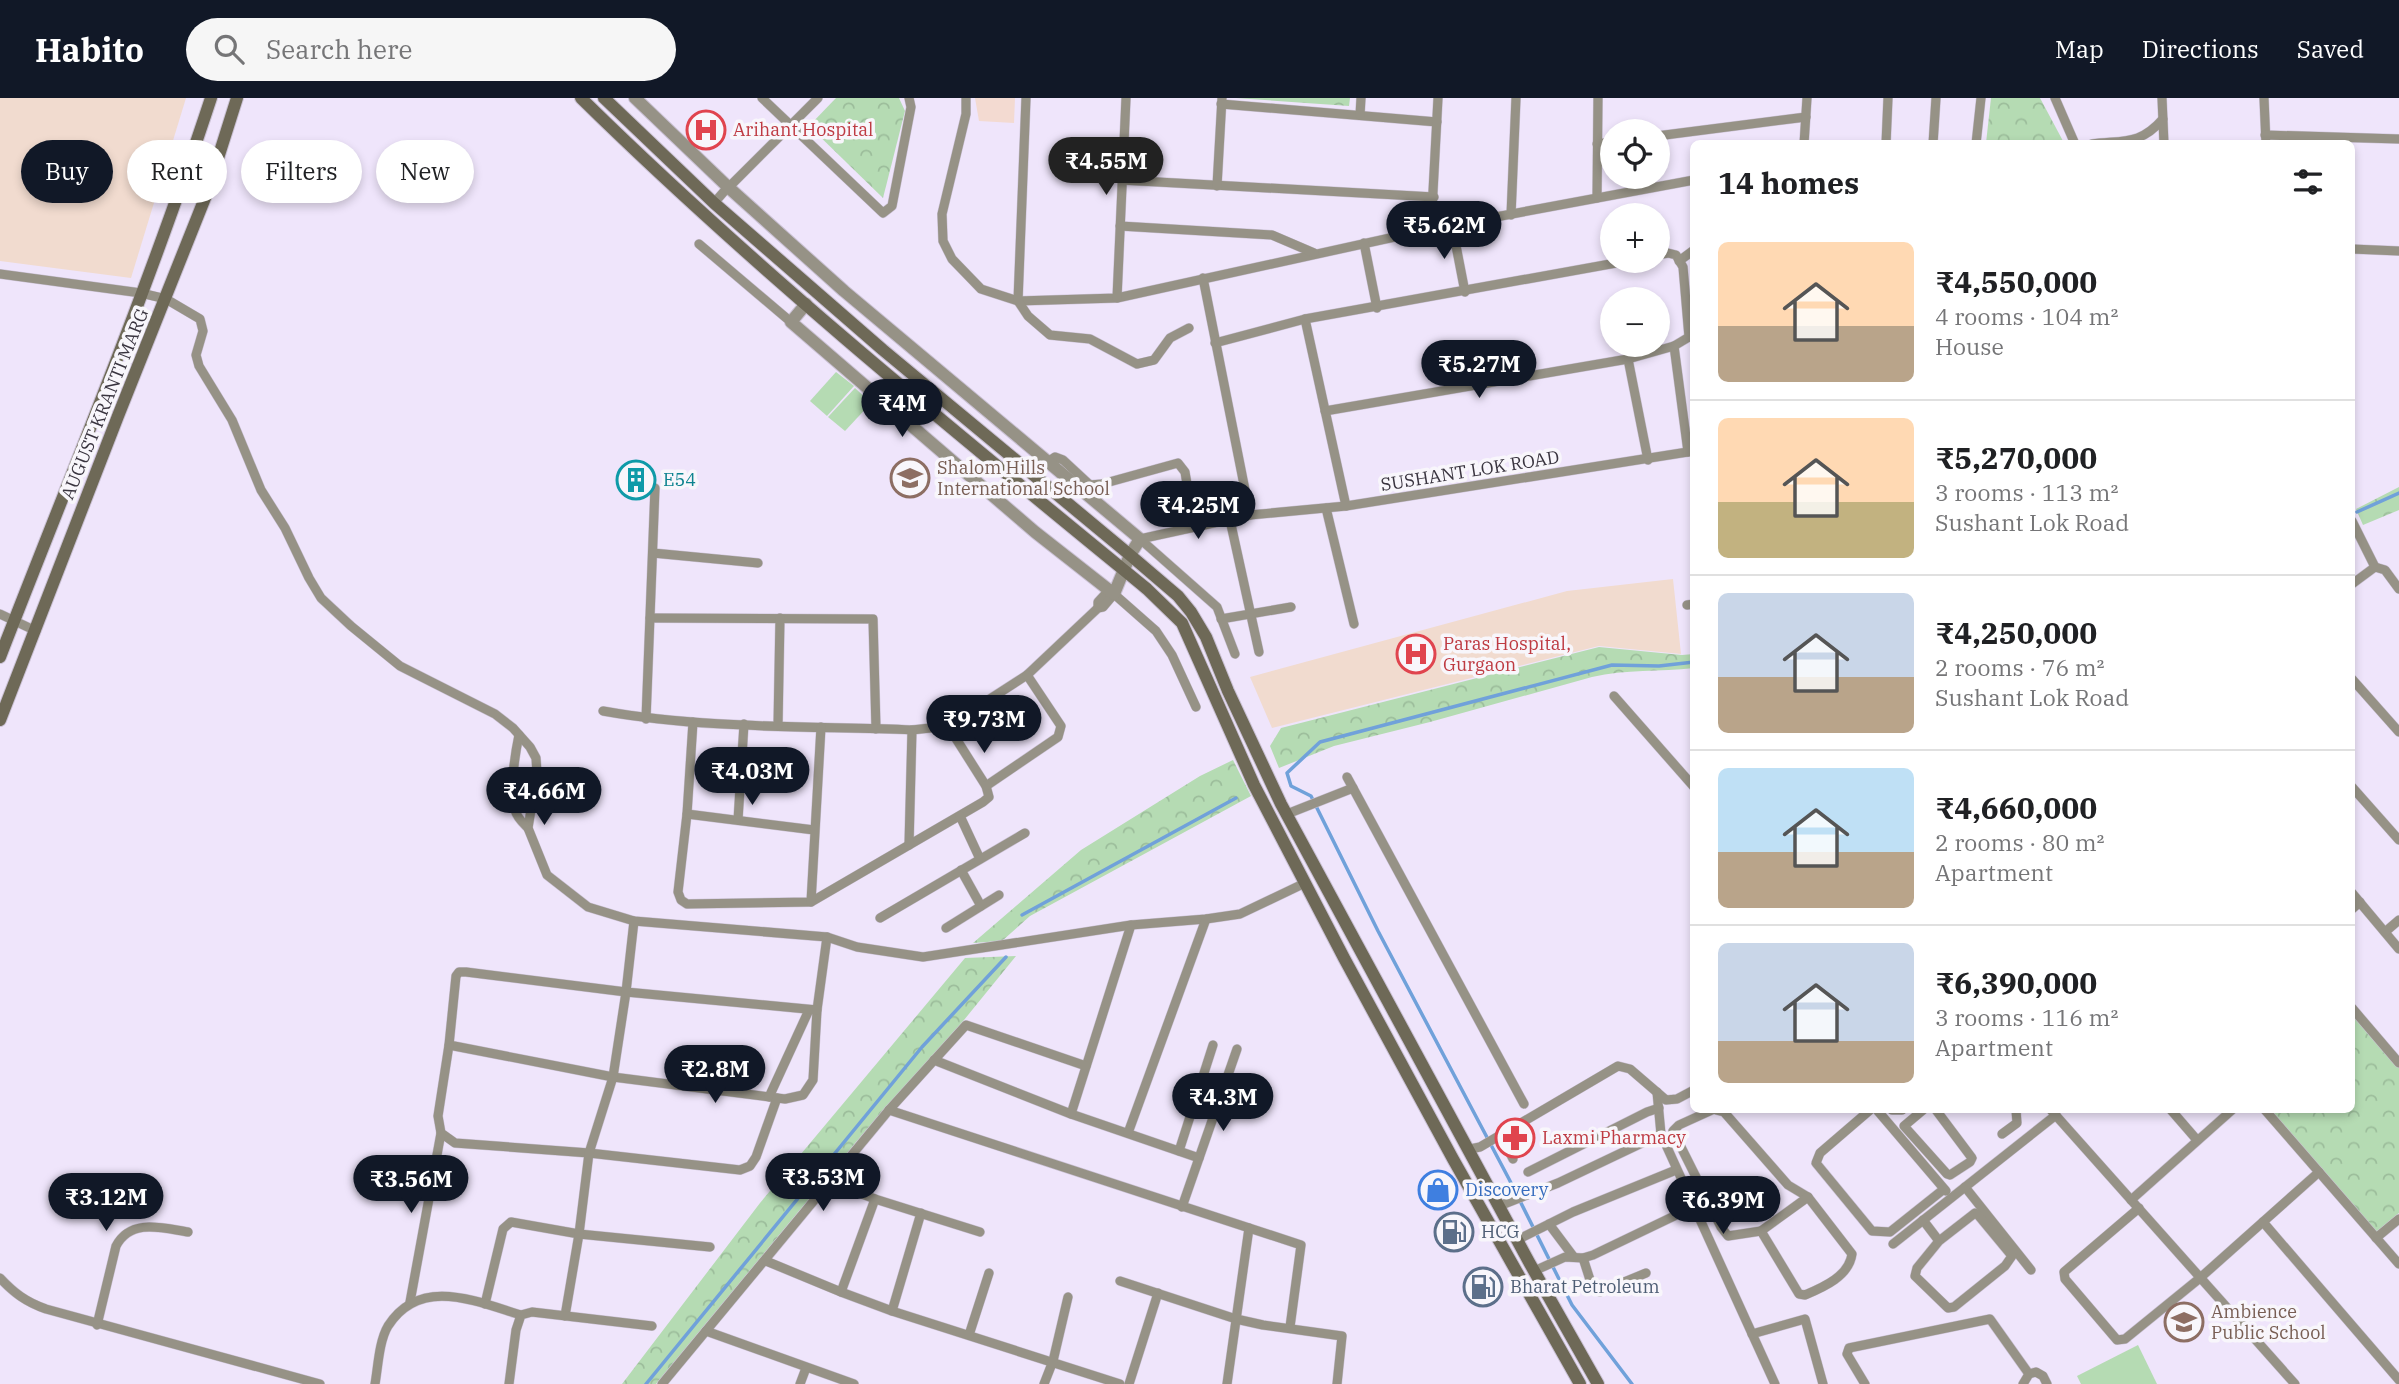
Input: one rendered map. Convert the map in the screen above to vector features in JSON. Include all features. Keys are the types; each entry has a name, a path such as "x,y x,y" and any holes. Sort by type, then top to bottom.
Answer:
{"main road":[{"name":"AUGUST KRANTI MARG","path":"0,657 141,293 190,163 211,98"},
{"name":"AUGUST KRANTI MARG","path":"0,720 207,193 237,98"},
{"path":"581,98 660,176 806,304 1124,570 1182,623 1254,785 1305,883 1453,1159 1580,1384"},
{"path":"604,98 714,203 883,350 1178,596 1191,612 1206,638 1227,691 1287,814 1475,1148 1499,1206 1598,1384"}],"street":[{"path":"635,98 844,291 1207,597 1217,607 1235,654"},
{"path":"762,98 883,213 892,206 911,107 909,98"},
{"path":"714,203 818,98"},
{"path":"966,98 966,114 942,214 943,241 952,259 981,289 1018,301 1118,298 1431,229 1690,181"},
{"path":"1026,98 1018,301 1028,316 1050,335 1090,339 1137,364 1154,360 1170,338 1189,328"},
{"path":"1118,298 1126,98"},
{"path":"1360,115 1361,98"},
{"path":"1431,229 1438,98"},
{"path":"1511,215 1516,98"},
{"path":"1597,198 1598,98"},
{"path":"1804,140 1807,98"},
{"path":"1886,140 1888,98"},
{"path":"1933,140 1936,98"},
{"path":"1976,140 1981,98"},
{"path":"2055,98 2073,140"},
{"path":"2162,98 2164,140"},
{"path":"2264,98 2265,139 2399,139"},
{"path":"1217,186 1222,101 1437,121"},
{"path":"1670,134 1806,117"},
{"path":"2125,140 2142,138 2163,118"},
{"path":"1121,180 1434,197"},
{"path":"1452,225 1465,292"},
{"path":"1120,226 1272,235 1315,254"},
{"path":"1364,243 1377,308"},
{"path":"699,244 1035,532 1112,592 1156,631 1172,655 1196,707"},
{"path":"2355,249 2399,251"},
{"path":"1679,261 1690,253"},
{"path":"1670,254 1675,255 1684,267 1690,327"},
{"path":"1215,343 1305,319 1600,266"},
{"path":"0,274 141,293 166,299 200,319 203,331 196,355 199,366 232,419 261,490 285,528 321,598 400,666 495,714 519,735 536,758 537,773 528,828"},
{"path":"1203,278 1250,515"},
{"path":"791,322 806,304"},
{"path":"1305,319 1346,506"},
{"path":"1325,411 1628,359 1674,346 1690,338"},
{"path":"1674,346 1690,446"},
{"path":"1628,359 1648,460"},
{"name":"SUSHANT LOK ROAD","path":"1140,538 1250,515 1346,506 1690,452"},
{"path":"1048,462 1055,457 1063,460 1090,485 1178,463 1185,472 1194,526"},
{"path":"646,719 655,488"},
{"path":"1326,508 1354,624"},
{"path":"1230,520 1259,652"},
{"path":"2355,527 2375,567 2385,570 2399,589"},
{"path":"603,710 646,719 693,722 912,730 948,726 1027,675 1098,608 1098,602 1112,592 1140,538"},
{"path":"653,553 758,563"},
{"path":"2355,582 2375,567"},
{"path":"1221,619 1291,607"},
{"path":"0,614 36,631"},
{"path":"650,618 873,619 876,649 876,729"},
{"path":"778,725 780,618"},
{"path":"986,786 1058,737 1061,726 1027,675"},
{"path":"2355,681 2399,732"},
{"path":"1614,696 1690,783"},
{"path":"693,722 687,814 678,892 681,900 687,904 811,902 989,797 986,786 948,726"},
{"path":"738,820 744,724"},
{"path":"811,902 821,727"},
{"path":"909,845 912,730"},
{"path":"519,735 514,760 514,809 528,828 547,875 588,907 634,921 827,937 856,947 923,957 1131,925 1240,914 1305,883"},
{"path":"1347,777 1524,1104"},
{"path":"1287,814 1353,788"},
{"path":"2355,795 2399,840"},
{"path":"687,814 814,830"},
{"path":"960,816 980,859"},
{"path":"880,918 1025,833"},
{"path":"961,870 981,906"},
{"path":"946,928 999,895"},
{"path":"2355,896 2399,949"},
{"path":"2355,906 2360,902"},
{"path":"1128,1133 1206,919"},
{"path":"2385,932 2399,920"},
{"path":"565,1315 589,1153 613,1077 634,921"},
{"path":"1071,1114 1131,925"},
{"path":"449,1045 613,1077 773,1098 803,1096 813,1080 813,1010 827,937"},
{"path":"375,1384 387,1327 410,1302 441,1133 438,1116 456,976 459,972 813,1010"},
{"path":"441,1133 455,1143 589,1153 740,1170 750,1166 756,1157 773,1098 813,1010"},
{"path":"2355,1012 2399,1063"},
{"path":"662,1384 889,1110 966,1025 1086,1066"},
{"path":"1179,1151 1213,1045"},
{"path":"1182,1208 1237,1049"},
{"path":"933,1060 1071,1114 1199,1158"},
{"path":"1475,1148 1618,1066 1630,1069 1666,1100 1677,1099 1690,1092"},
{"path":"1657,1092 1661,1134 1775,1384"},
{"path":"1528,1172 1659,1108"},
{"path":"889,1110 1301,1245 1290,1327"},
{"path":"1707,1113 1679,1125 1673,1131 1728,1236 1761,1231 1808,1197"},
{"path":"1725,1113 1788,1185 1808,1197 1852,1254 1850,1265 1842,1274 1805,1296 1799,1294 1761,1231"},
{"path":"1867,1113 1820,1153 1816,1163 1872,1231 1890,1232 1944,1189"},
{"path":"1880,1113 1952,1198"},
{"path":"1919,1113 1904,1126 1947,1174 1953,1174 1972,1158 1938,1113"},
{"path":"2002,1134 2017,1123 2017,1113"},
{"path":"1893,1244 2053,1113"},
{"path":"2055,1113 2295,1384"},
{"path":"2174,1113 2197,1140"},
{"path":"2131,1199 2228,1113"},
{"path":"2268,1113 2399,1265"},
{"path":"1499,1206 1661,1134"},
{"path":"1498,1137 1513,1159"},
{"path":"1517,1240 1573,1212 1676,1170"},
{"path":"2139,1208 2064,1272 2065,1279 2117,1340 2125,1339 2200,1278 2319,1172"},
{"path":"829,1181 875,1199 980,1232"},
{"path":"1965,1187 2031,1270"},
{"path":"841,1292 875,1199"},
{"path":"1534,1271 1693,1208"},
{"path":"892,1311 921,1213"},
{"path":"1975,1213 1986,1222 2012,1256 2005,1266 1954,1307 1948,1308 1915,1276 1917,1268 1939,1241 1975,1213"},
{"path":"2376,1238 2399,1219"},
{"path":"1923,1220 1939,1241"},
{"path":"485,1304 503,1229 511,1222 579,1234 710,1247"},
{"path":"2263,1222 2399,1380"},
{"path":"1549,1224 1592,1286 1600,1292 1646,1273"},
{"path":"97,1325 116,1246 121,1237 136,1228 148,1227 188,1232"},
{"path":"1227,1384 1249,1228"},
{"path":"766,1261 892,1311 1120,1384"},
{"path":"969,1335 989,1273"},
{"path":"0,1278 27,1303 97,1325 320,1384"},
{"path":"1120,1281 1236,1319 1342,1336 1337,1384"},
{"path":"1129,1384 1158,1293"},
{"path":"410,1302 436,1295 472,1300 521,1315 532,1312 652,1326"},
{"path":"1044,1384 1053,1361 1068,1297"},
{"path":"509,1384 521,1315"},
{"path":"1752,1334 1805,1319 1823,1384"},
{"path":"1865,1384 1847,1354 1849,1348 1990,1319 2029,1374"},
{"path":"706,1331 853,1384"},
{"path":"800,1384 806,1368"},
{"path":"2029,1374 2040,1373 2047,1384"},
{"path":"2023,1384 2029,1374"}],"shaded area":[{"path":"0,98 186,98 173,140 127,140 127,203 154,203 131,278 0,261"},
{"path":"975,98 1015,98 1014,123 979,121"},
{"path":"1673,579 1681,654 1599,646 1272,728 1250,677 1567,591"}],"green space":[{"path":"836,98 899,98 905,111 883,198 809,126"},
{"path":"1236,98 1350,98 1349,106"},
{"path":"1991,98 2040,98 2062,140 1986,140"},
{"path":"836,372 854,386 827,416 810,401"},
{"path":"855,388 871,403 845,431 828,417"},
{"path":"2399,487 2399,510 2363,525 2356,509"},
{"path":"1599,647 1690,654 1690,668 1592,677 1334,746 1279,768 1270,746 1281,728"},
{"path":"1233,760 1251,796 1030,916 1002,941 973,943 1081,850 1200,776"},
{"path":"1016,956 964,1020 862,1135 656,1384 622,1384 760,1203 965,958"},
{"path":"2355,1017 2399,1068 2399,1213 2376,1232 2272,1113 2355,1113"},
{"path":"2138,1345 2157,1384 2081,1384 2077,1376"}],"waterway":[{"path":"2357,512 2399,493"},
{"path":"1632,1384 1572,1305 1311,796 1291,786 1287,773 1320,742 1612,665 1659,666 1690,662"},
{"path":"1022,915 1236,798"},
{"path":"646,1384 922,1047 1006,957"}],"place":[{"name":"Arihant Hospital","path":"706,130"},
{"name":"Shalom Hills International School","path":"910,478"},
{"name":"E54","path":"636,480"},
{"name":"Paras Hospital, Gurgaon","path":"1416,654"},
{"name":"Laxmi Pharmacy","path":"1515,1138"},
{"name":"Discovery","path":"1438,1190"},
{"name":"HCG","path":"1454,1232"},
{"name":"Bharat Petroleum","path":"1483,1287"},
{"name":"Ambience Public School","path":"2184,1322"}]}
